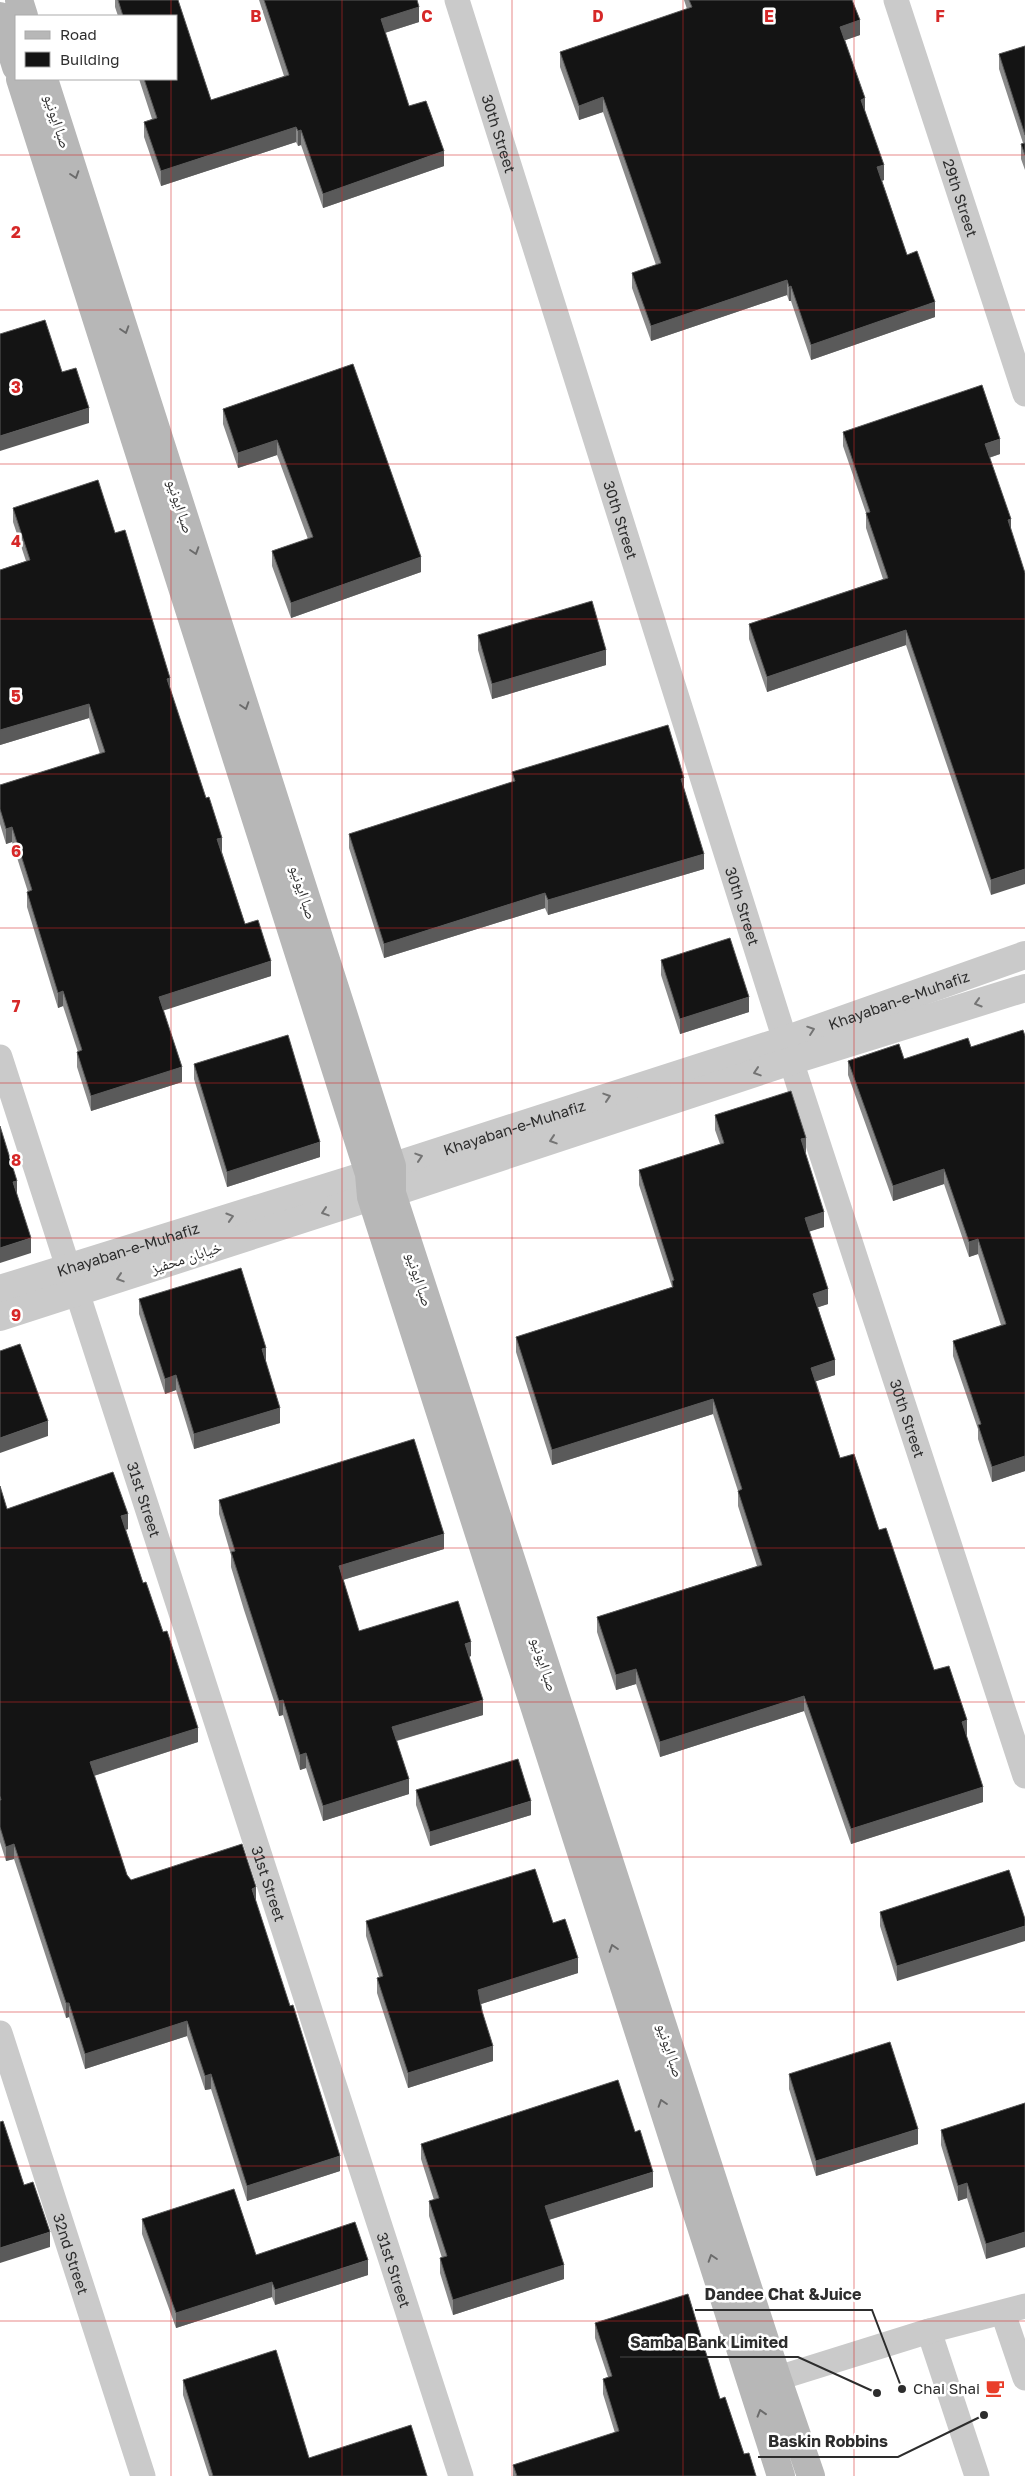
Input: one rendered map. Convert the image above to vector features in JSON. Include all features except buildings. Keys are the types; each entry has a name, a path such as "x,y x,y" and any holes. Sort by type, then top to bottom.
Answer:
{"main road":[{"path":"19,0 24,15"},
{"path":"0,16 15,64"},
{"name":"صبا ایونیو","path":"20,80 381,1183 765,2382 781,2476"},
{"name":"صبا ایونیو","path":"44,80 381,1183"},
{"name":"صبا ایونیو","path":"765,2382 811,2476"}],"street":[{"name":"30th Street","path":"457,0 788,1050 1025,1776"},
{"name":"29th Street","path":"896,0 1025,394"},
{"name":"Khayaban-e-Muhafiz","path":"788,1050 1025,955"},
{"name":"Khayaban-e-Muhafiz","path":"381,1183 788,1050 1025,988"},
{"name":"31st Street","path":"0,1058 461,2476"},
{"name":"خیابان محفیز","path":"0,1317 72,1280 381,1183"},
{"name":"Khayaban-e-Muhafiz","path":"0,1289 72,1280"},
{"name":"32nd Street","path":"0,2033 143,2476"},
{"path":"765,2382 929,2332 1014,2310 1025,2378"},
{"path":"929,2332 977,2476"}],"place":[{"name":"Chai Shai","path":"995,2388"},
{"name":"Dandee Chat &Juice","path":"902,2389"},
{"name":"Samba Bank Limited","path":"877,2393"},
{"name":"Baskin Robbins","path":"984,2415"}]}
